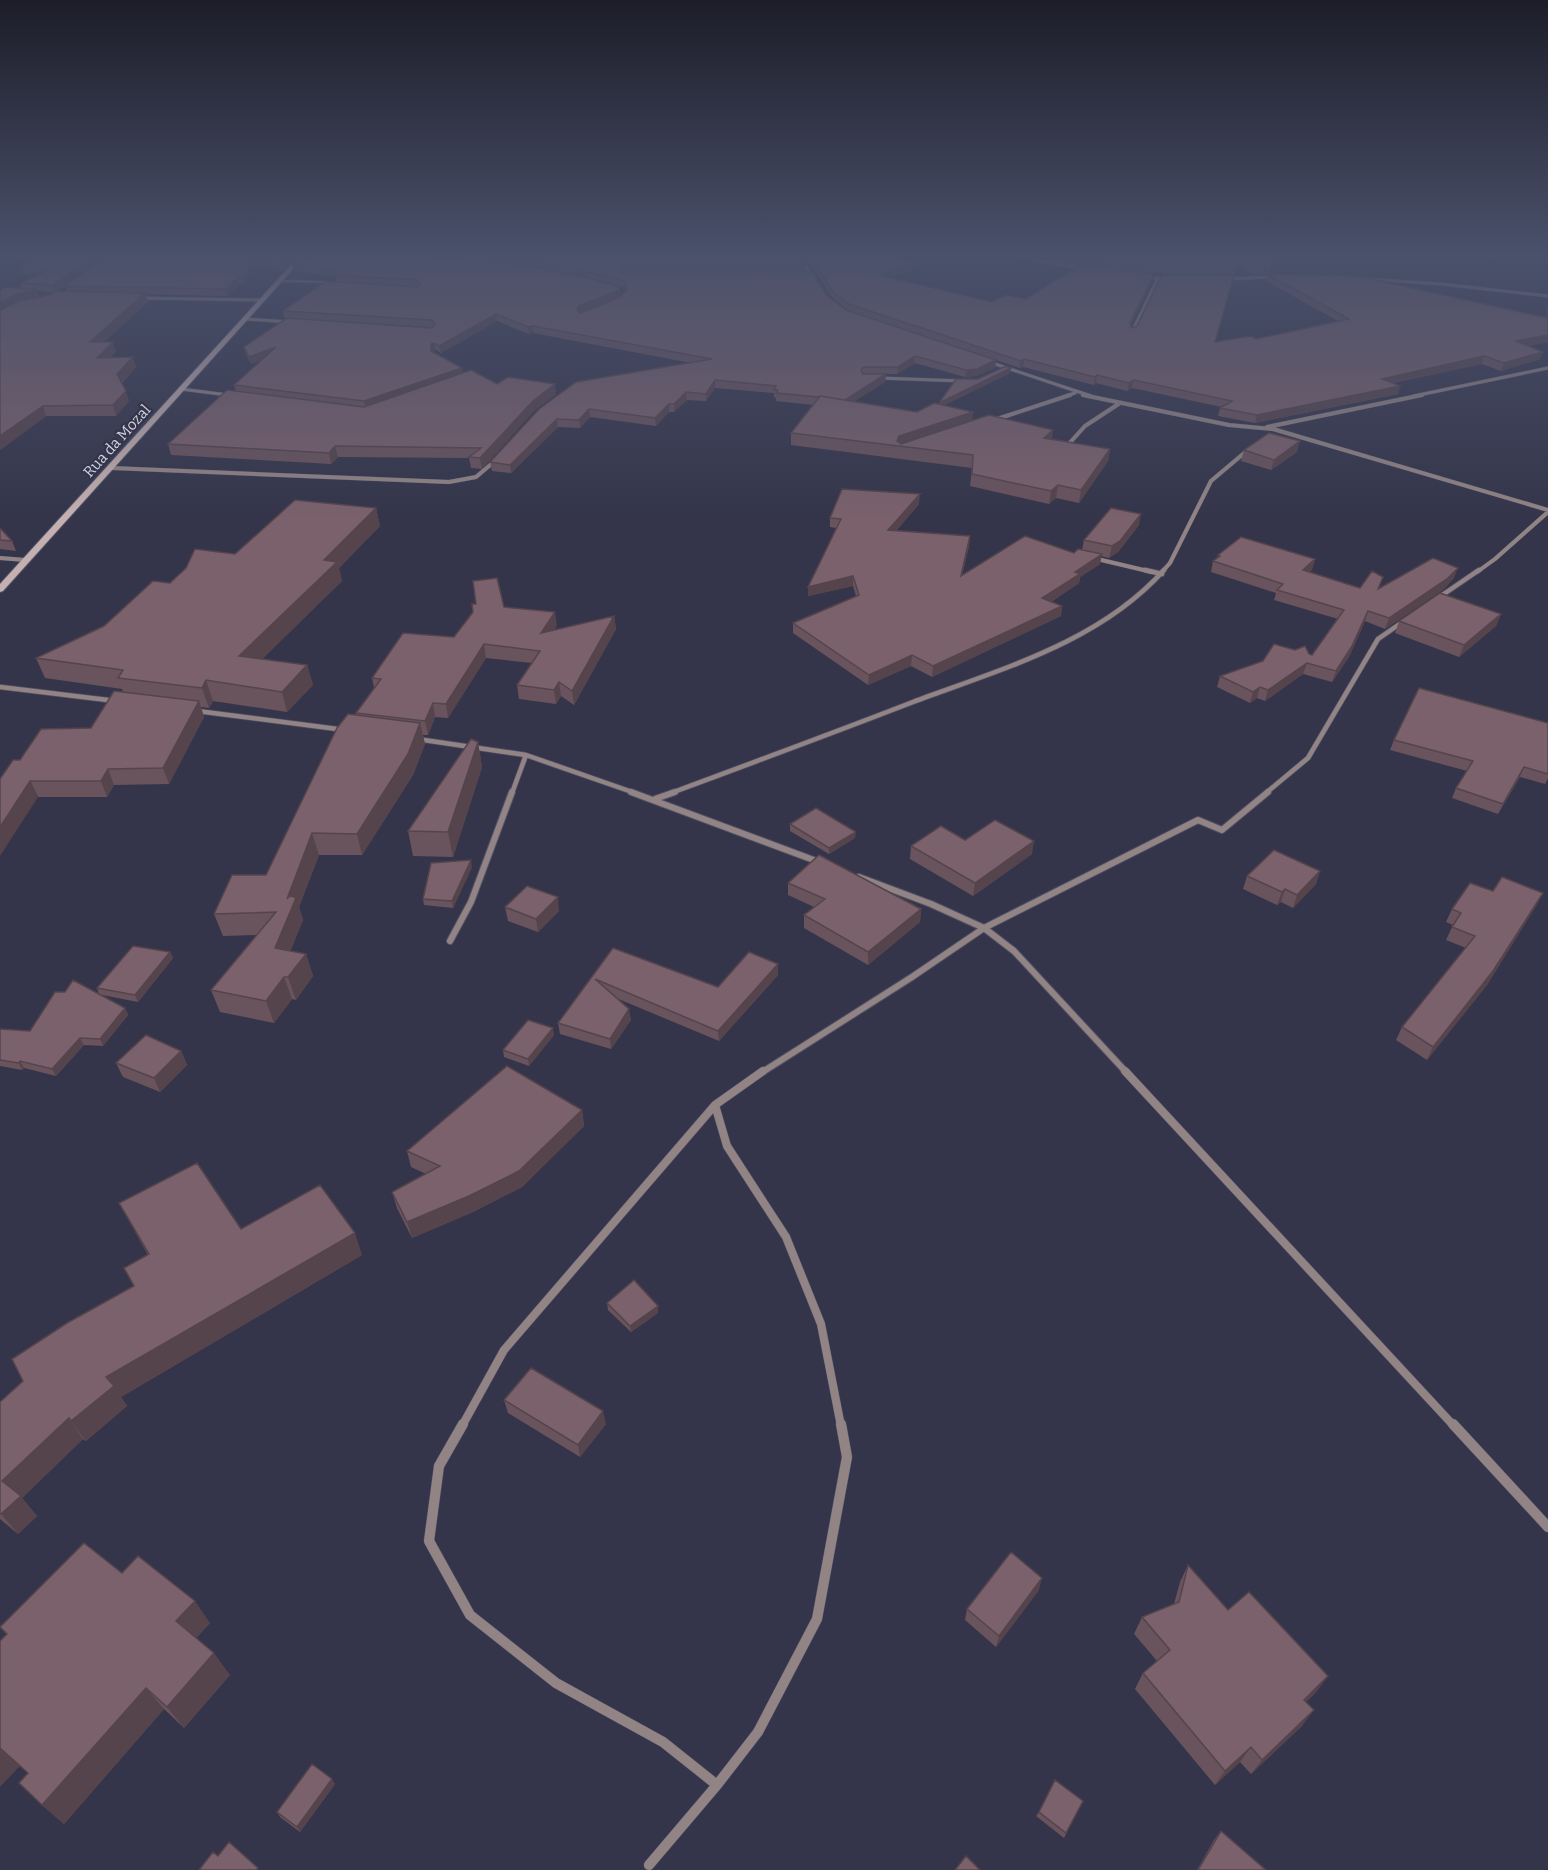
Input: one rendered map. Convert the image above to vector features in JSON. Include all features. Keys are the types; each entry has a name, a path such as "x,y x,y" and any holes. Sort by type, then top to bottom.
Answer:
{"main road":[{"name":"Rua da Mozal","path":"0,589 223,343"}],"street":[{"path":"983,360 1076,393 1229,425 1273,429 1548,511"},
{"path":"996,372 1005,368"},
{"path":"1263,427 1548,368"},
{"path":"872,378 965,381"},
{"path":"181,389 239,397"},
{"path":"988,422 1076,393"},
{"path":"1064,450 1085,426 1120,403"},
{"path":"1263,437 1273,429"},
{"path":"655,799 1038,655 1122,609 1162,574 1170,563 1211,481 1254,444"},
{"path":"112,468 449,482 476,478 483,474 497,458"},
{"path":"1437,599 1495,559 1548,511"},
{"path":"1090,557 1162,574"},
{"path":"0,558 25,560"},
{"path":"717,1785 663,1742 556,1683 470,1615 429,1541 439,1466 504,1350 715,1106 769,1067 912,977 984,928 1198,820 1222,830 1308,758 1378,639 1407,619"},
{"path":"0,687 125,702"},
{"path":"193,711 354,731"},
{"path":"412,738 526,755 655,799 832,867"},
{"path":"450,940 471,902 526,755"},
{"path":"854,875 931,904 984,928 1014,951 1548,1527"},
{"path":"648,1865 717,1785 758,1732 817,1619 847,1457 821,1324 786,1237 728,1146 715,1106"}],"building":[{"path":"0,343 112,343 97,358 133,357 117,374 126,391 113,405 43,406 0,436"},
{"path":"250,343 433,343 431,344 431,351 462,368 364,401 234,385 276,347 249,357 244,347"},
{"path":"627,343 946,343 996,360 977,369 966,370 915,356 898,367 864,367 861,370 863,374 886,374 845,400 776,393 778,390 774,390 776,386 715,380 706,394 686,392 655,418 589,409 579,420 557,419 510,465 490,462 539,409 576,382 712,359"},
{"path":"967,343 1522,343 1543,352 1504,363 1484,356 1382,379 1400,386 1257,415 1220,408 1232,401 1134,380 1129,383 1097,375 1095,377 1024,359 1021,361"},
{"path":"1006,366 1011,368 939,403 956,379 978,379"},
{"path":"471,370 497,384 508,377 555,384 533,401 480,458 469,457 481,448 335,446 329,453 168,444 227,390 364,407"},
{"path":"820,396 917,412 934,403 973,412 899,436 897,441 901,444 989,415 1053,430 1044,438 1110,449 1081,490 1058,485 1051,491 972,474 973,455 791,433"},
{"path":"1269,433 1300,441 1274,460 1244,450"},
{"path":"842,489 920,494 888,530 970,536 961,576 1025,536 1074,553 1078,549 1102,554 1075,572 1080,574 1042,598 1062,606 933,666 912,655 869,675 793,623 859,595 853,576 808,587 841,519 830,518"},
{"path":"295,500 376,508 324,560 337,562 239,656 307,665 282,692 206,680 202,688 118,678 123,670 36,658 104,626 153,581 170,583 186,568 195,549 235,554"},
{"path":"1111,508 1141,514 1120,541 1112,546 1084,540"},
{"path":"0,528 12,541 0,540"},
{"path":"1241,537 1315,559 1303,570 1360,588 1372,571 1383,577 1378,589 1433,558 1458,568 1448,578 1389,618 1368,611 1352,646 1336,671 1307,663 1268,690 1260,687 1253,692 1220,676 1263,661 1274,644 1295,650 1305,646 1312,655 1344,610 1277,590 1283,584 1213,561"},
{"path":"497,578 504,607 555,612 541,633 614,616 572,691 559,682 554,690 517,685 540,651 484,644 446,704 433,703 425,721 356,713 381,679 372,678 403,633 454,637 473,612 472,604 476,604 473,581"},
{"path":"1440,593 1501,614 1464,645 1399,621"},
{"path":"1419,688 1548,723 1548,774 1524,767 1503,804 1456,788 1473,761 1394,740"},
{"path":"114,691 199,701 163,768 108,769 101,781 30,781 0,827 0,779 13,760 20,760 41,729 91,728"},
{"path":"348,714 420,723 408,754 357,834 312,833 287,899 290,895 296,898 275,948 306,954 288,977 284,977 266,1001 211,990 276,912 214,914 232,875 266,875 337,728"},
{"path":"471,739 478,742 448,832 408,831"},
{"path":"816,808 856,832 829,848 790,824"},
{"path":"995,820 1034,841 975,883 911,846 941,826 965,840"},
{"path":"1274,850 1320,871 1297,895 1285,889 1282,892 1247,876"},
{"path":"819,855 921,909 868,952 804,915 825,899 788,883"},
{"path":"471,860 452,901 423,899 431,863"},
{"path":"1502,877 1543,893 1493,971 1433,1047 1402,1027 1475,936 1452,927 1461,913 1452,909 1470,883 1493,891"},
{"path":"527,886 558,897 536,919 505,907"},
{"path":"133,946 170,952 135,995 97,988"},
{"path":"613,948 718,987 749,952 778,964 718,1031 595,979 629,1009 610,1039 558,1023"},
{"path":"73,980 125,1008 100,1039 80,1038 52,1069 20,1061 19,1063 0,1060 0,1029 30,1031 55,992 65,992"},
{"path":"528,1020 553,1028 528,1059 503,1050"},
{"path":"146,1035 181,1051 154,1078 116,1063"},
{"path":"507,1066 582,1110 519,1171 469,1196 407,1222 392,1192 440,1166 407,1151"},
{"path":"197,1163 241,1229 320,1185 355,1233 106,1377 114,1386 71,1421 69,1418 2,1481 21,1496 0,1514 0,1402 23,1381 12,1359 67,1323 134,1286 124,1268 149,1254 119,1203"},
{"path":"634,1280 658,1306 630,1326 607,1303"},
{"path":"531,1368 603,1411 578,1445 504,1400"},
{"path":"84,1543 122,1573 138,1556 195,1601 176,1621 214,1653 167,1707 146,1688 42,1805 19,1783 28,1773 0,1748 0,1641 7,1634 0,1627"},
{"path":"1011,1552 1042,1578 999,1636 967,1609"},
{"path":"1188,1565 1228,1610 1249,1592 1328,1676 1304,1700 1314,1710 1262,1760 1251,1747 1225,1771 1143,1673 1170,1650 1142,1617 1179,1602"},
{"path":"312,1764 332,1779 297,1827 277,1812"},
{"path":"1055,1780 1083,1801 1066,1833 1039,1812"},
{"path":"1221,1831 1266,1870 1198,1870"},
{"path":"229,1842 258,1868 256,1870 199,1870 213,1852 218,1856"},
{"path":"966,1856 980,1870 955,1870"}]}
